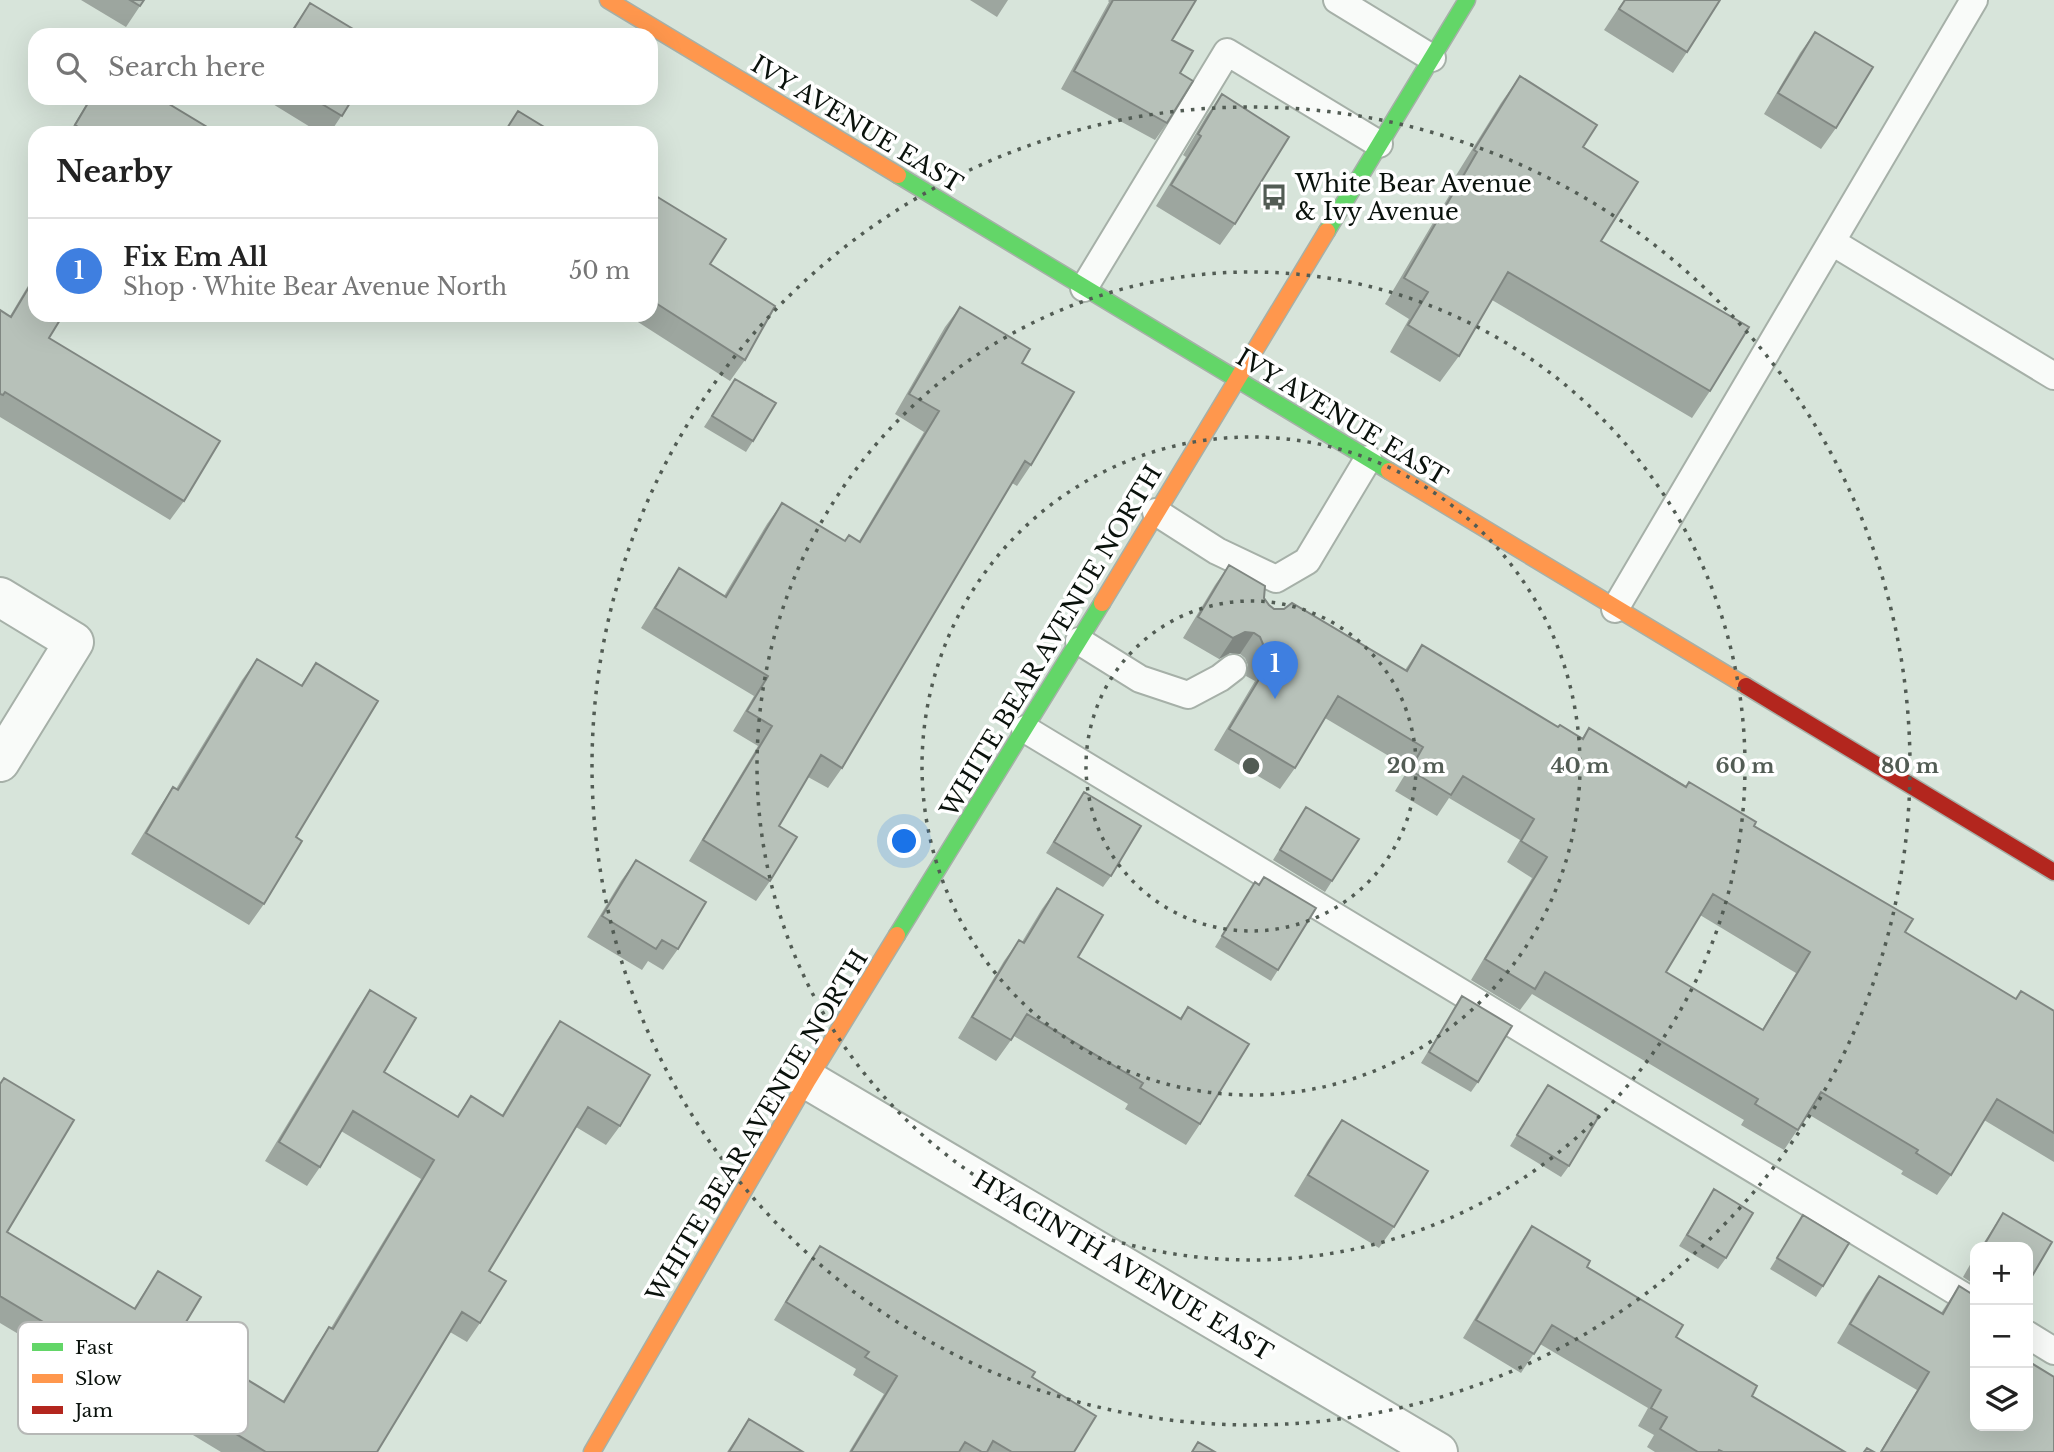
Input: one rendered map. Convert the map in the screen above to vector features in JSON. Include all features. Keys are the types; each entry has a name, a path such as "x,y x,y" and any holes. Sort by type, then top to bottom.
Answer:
{"street":[{"name":"IVY AVENUE EAST","path":"608,0 654,28"},
{"name":"WHITE BEAR AVENUE NORTH","path":"598,1450 808,1080 1079,641 1467,0"},
{"name":"IVY AVENUE EAST","path":"658,30 2054,872"},
{"path":"0,597 74,642 0,762"},
{"name":"HYACINTH AVENUE EAST","path":"808,1080 1438,1452"}],"lane":[{"path":"1337,0 1432,58"},
{"path":"1615,609 1975,0"},
{"path":"1084,288 1227,52 1379,144"},
{"path":"1832,242 2054,376"},
{"path":"1156,512 1217,551 1272,591 1307,561 1368,459"},
{"path":"1079,641 1140,679 1188,695 1233,668"},
{"path":"1025,729 1970,1300"},
{"path":"2033,1338 2054,1351"}],"building":[{"path":"130,0 144,0 140,6"},
{"path":"1113,0 1196,0 1172,40 1193,51 1180,73 1193,81 1167,123 1074,71"},
{"path":"1625,0 1720,0 1687,52 1619,9"},
{"path":"310,3 351,28 294,28"},
{"path":"1815,32 1873,67 1836,128 1778,93"},
{"path":"1520,76 1597,125 1583,147 1638,182 1601,241 1749,327 1710,391 1508,272 1459,356 1408,325 1428,292 1404,278 1477,152 1474,150"},
{"path":"1222,94 1289,137 1235,224 1171,185 1201,136 1198,134"},
{"path":"87,105 171,105 205,126 77,126"},
{"path":"324,105 349,105 342,116"},
{"path":"518,111 543,126 508,126"},
{"path":"658,197 726,239 710,264 775,306 745,360 658,304"},
{"path":"28,289 28,322 59,322 49,338 220,441 184,501 5,392 0,394 0,310 11,317"},
{"path":"960,307 1030,349 1022,363 1074,392 1031,465 1025,461 842,768 821,755 779,826 797,837 770,881 703,840 772,726 747,711 768,676 655,608 679,568 726,597 782,503 845,541 849,535 860,542 939,411 909,394"},
{"path":"735,379 776,403 753,441 712,416"},
{"path":"1229,565 1265,586 1264,598 1274,609 1284,609 1292,603 1407,671 1422,645 1558,727 1560,725 1583,739 1589,728 1686,787 1689,782 1756,822 1754,826 1913,919 1905,932 2016,999 2021,991 2054,1011 2054,1133 1997,1099 1951,1175 1916,1153 1918,1150 1821,1092 1798,1130 1755,1104 1758,1099 1545,972 1535,989 1485,959 1547,857 1521,841 1534,819 1463,776 1451,795 1410,770 1423,747 1338,696 1295,768 1229,729 1270,661 1261,655 1263,644 1260,637 1254,633 1245,632 1233,638 1198,617","holes":["1713,894 1810,952 1763,1030 1666,972"]},
{"path":"257,659 302,686 316,663 378,701 296,837 302,841 264,904 146,833 173,787 178,790"},
{"path":"1084,792 1141,826 1111,876 1054,842"},
{"path":"1306,807 1359,839 1332,881 1280,850"},
{"path":"636,860 706,902 678,949 662,940 656,949 602,916"},
{"path":"1264,877 1316,908 1278,970 1222,936 1255,882 1259,885"},
{"path":"1057,888 1103,915 1078,957 1181,1019 1188,1007 1249,1044 1200,1124 1140,1088 1143,1083 1027,1014 1011,1040 972,1017 1019,940 1024,943"},
{"path":"370,990 416,1018 384,1072 458,1117 471,1096 503,1116 560,1021 650,1075 620,1126 588,1107 489,1271 506,1281 480,1323 462,1312 377,1452 266,1452 236,1434 248,1434 248,1380 284,1402 329,1327 333,1329 434,1160 353,1111 320,1167 279,1142"},
{"path":"1462,996 1512,1026 1478,1082 1429,1052"},
{"path":"4,1078 74,1120 7,1232 135,1309 158,1271 201,1297 186,1322 43,1322 0,1296 0,1084"},
{"path":"1548,1085 1599,1116 1569,1166 1517,1135"},
{"path":"1342,1120 1428,1171 1394,1227 1308,1175"},
{"path":"1714,1189 1753,1213 1726,1258 1687,1235"},
{"path":"2003,1213 2052,1242 2033,1274 2033,1242 1986,1242"},
{"path":"1803,1215 1849,1243 1823,1286 1777,1258"},
{"path":"1532,1226 1590,1261 1587,1267 1683,1325 1676,1337 1757,1386 1752,1396 1845,1452 1698,1452 1660,1429 1667,1417 1651,1408 1661,1390 1552,1325 1534,1354 1476,1320"},
{"path":"820,1246 1035,1372 1032,1377 1096,1416 1074,1452 1012,1452 993,1441 987,1452 965,1442 959,1452 851,1452 897,1376 865,1357 869,1352 786,1302"},
{"path":"1879,1276 1943,1314 1959,1286 1970,1293 1970,1431 2033,1431 2033,1364 2054,1377 2054,1452 1881,1452 1929,1372 1850,1324"},
{"path":"749,1419 803,1452 729,1452"},
{"path":"1198,1442 1215,1452 1192,1452"}],"traffic: fast":[{"path":"1327,231 1467,0"},
{"path":"898,175 1389,471"},
{"path":"897,935 1102,603"}],"traffic: slow":[{"path":"608,0 654,28"},
{"path":"658,30 898,175"},
{"path":"1102,603 1327,231"},
{"path":"1389,471 1746,686"},
{"path":"592,1452 808,1080 897,935"}],"traffic: jam":[{"path":"1746,686 2054,872"}],"place":[{"name":"White Bear Avenue & Ivy Avenue","path":"1274,197"},
{"name":"Fix Em All","path":"1275,699"}]}
